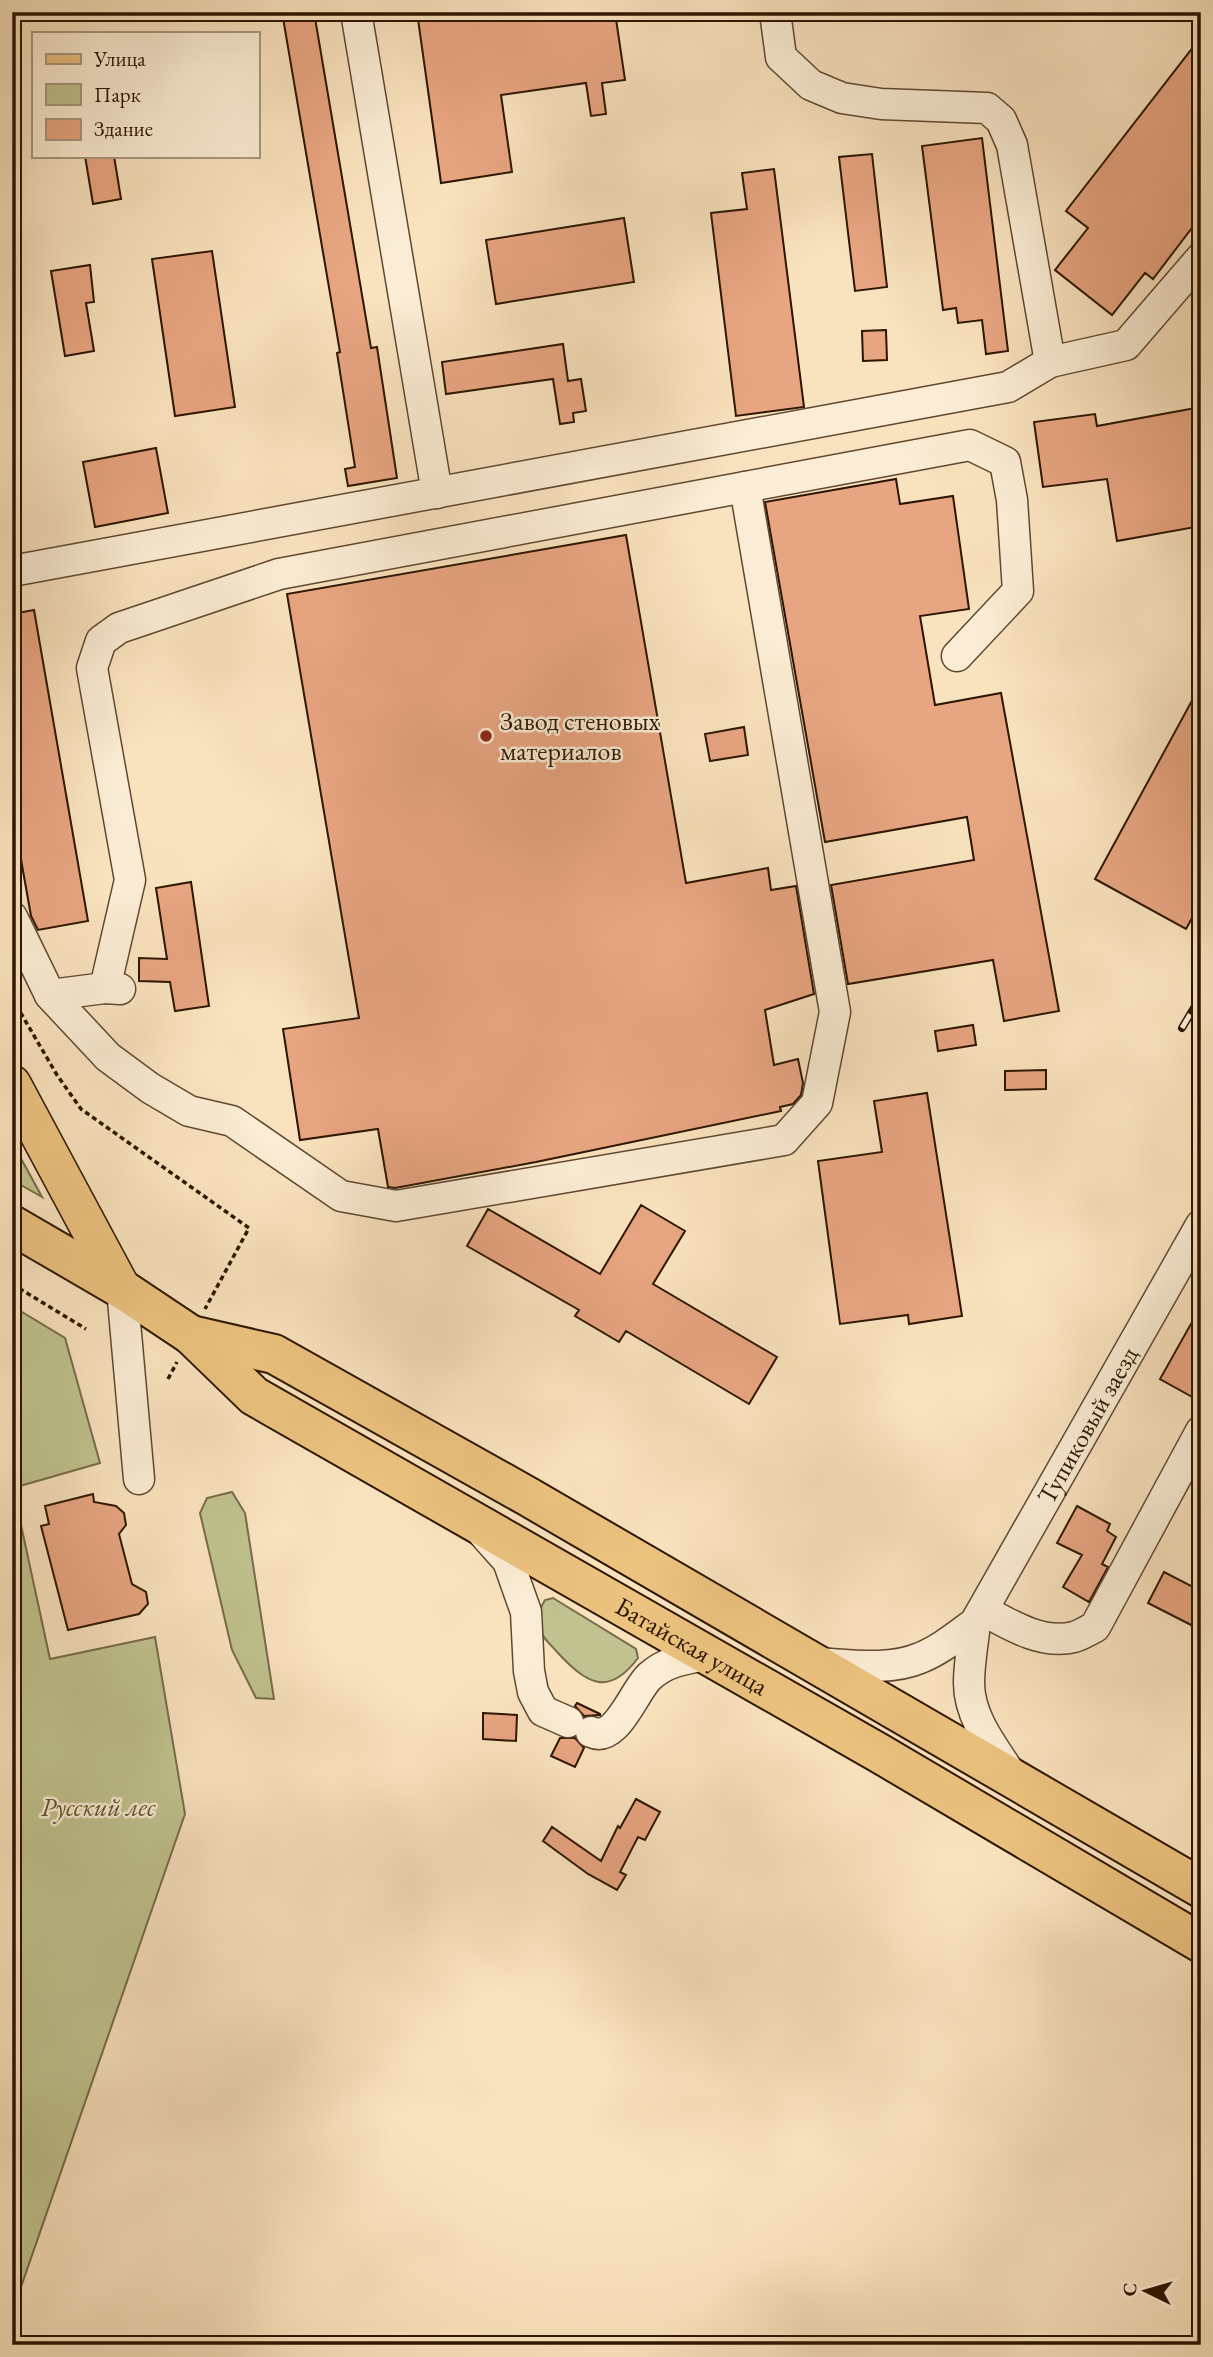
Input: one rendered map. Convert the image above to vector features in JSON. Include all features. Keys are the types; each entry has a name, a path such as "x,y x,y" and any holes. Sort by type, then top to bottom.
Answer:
{"highway":[{"name":"Батайская улица","path":"12,1225 122,1289 191,1335 254,1396 891,1760 1201,1944"},
{"name":"Батайская улица","path":"191,1335 274,1354 527,1496 1201,1888"}],"main road":[{"path":"12,1084 122,1289"}],"street":[{"path":"356,12 437,493"},
{"path":"775,12 782,57 811,85 842,98 881,104 987,108 1001,120 1012,145 1050,362"},
{"path":"12,571 1008,387 1050,362 1126,345 1201,258"},
{"path":"50,995 112,988 130,880 92,668 101,642 119,628 279,574 970,445 1005,462 1012,500 1018,592 957,656"},
{"path":"12,917 50,995 108,1057 150,1088 189,1111 232,1121 341,1196 396,1206 783,1140 817,1103 835,1012 745,487"},
{"name":"Тупиковый заезд","path":"979,1617 1201,1225"},
{"path":"122,1289 139,1479"},
{"path":"979,1617 1048,1638 1074,1637 1095,1627 1200,1432"},
{"path":"471,1520 508,1561 526,1612 528,1671 533,1692 542,1711 598,1735 606,1734 617,1724 648,1678 670,1662 706,1655"},
{"path":"815,1663 890,1665 917,1660 941,1648 979,1617"},
{"path":"979,1617 969,1685 973,1708 983,1731 1013,1778"}],"path":[{"path":"12,998 57,1075 81,1109 250,1228 168,1379"},
{"path":"12,1284 86,1329"}],"green space":[{"path":"12,1142 42,1197 12,1180"},
{"name":"Русский лес","path":"12,1306 65,1338 100,1463 13,1488 50,1659 155,1637 185,1814 12,2313"},
{"path":"232,1492 245,1513 274,1699 256,1698 232,1650 200,1513 207,1498"},
{"path":"553,1598 636,1649 638,1658 617,1678 607,1682 597,1682 578,1672 549,1644 540,1631 540,1609 545,1600"}],"building":[{"path":"282,12 314,12 371,348 377,347 397,478 348,486 345,469 355,467 337,353 340,352"},
{"path":"417,12 615,12 625,80 602,83 606,114 591,116 586,83 501,95 512,172 441,183"},
{"path":"1201,37 1201,216 1153,279 1145,273 1112,315 1055,270 1088,228 1066,211"},
{"path":"982,138 1008,351 986,354 982,320 958,323 956,308 943,310 922,146"},
{"path":"872,154 887,287 855,291 839,157"},
{"path":"85,158 114,158 121,199 93,204"},
{"path":"774,169 804,407 736,416 711,213 747,209 742,173"},
{"path":"624,218 634,282 496,304 486,240"},
{"path":"212,251 235,407 175,416 152,259"},
{"path":"90,265 94,302 86,303 94,351 65,356 51,271"},
{"path":"886,330 887,360 863,361 862,331"},
{"path":"563,344 568,381 581,379 586,411 573,413 574,422 560,424 553,379 446,394 442,362"},
{"path":"1201,407 1201,526 1117,541 1107,479 1043,487 1034,422 1095,414 1097,426"},
{"path":"156,448 168,513 95,527 83,462"},
{"path":"896,479 900,504 953,496 969,609 920,616 935,705 1001,693 1059,1011 1004,1021 993,960 848,984 831,885 974,860 967,817 825,842 765,502"},
{"name":"Завод стеновых материалов","path":"626,535 686,883 768,868 771,890 796,886 814,994 765,1010 774,1065 798,1059 803,1083 801,1095 793,1104 780,1107 781,1111 536,1162 395,1188 388,1187 378,1129 300,1140 283,1029 359,1018 287,594"},
{"path":"34,610 88,921 38,930 31,916 14,820 12,821 12,614"},
{"path":"1201,684 1201,902 1186,929 1095,879"},
{"path":"744,727 748,755 710,761 705,734"},
{"path":"191,882 209,1006 175,1011 170,982 139,981 139,958 167,959 156,888"},
{"path":"973,1025 976,1045 938,1051 935,1031"},
{"path":"1046,1070 1046,1089 1005,1090 1005,1071"},
{"path":"927,1093 962,1316 909,1324 908,1315 840,1324 818,1161 882,1152 874,1101"},
{"path":"641,1205 685,1231 653,1284 777,1357 749,1404 626,1331 619,1342 575,1316 579,1310 467,1246 488,1209 600,1274"},
{"path":"1201,1306 1201,1385 1194,1398 1160,1379"},
{"path":"93,1494 94,1502 116,1506 124,1513 126,1525 119,1534 132,1584 146,1592 148,1604 139,1614 68,1630 41,1526 49,1524 45,1506"},
{"path":"1077,1506 1110,1524 1107,1531 1116,1537 1102,1564 1108,1567 1089,1602 1063,1587 1082,1555 1057,1543"},
{"path":"1164,1572 1201,1591 1201,1630 1148,1603"},
{"path":"577,1703 600,1715 584,1716 575,1706"},
{"path":"483,1713 517,1715 516,1741 483,1739"},
{"path":"560,1738 575,1738 584,1748 575,1767 551,1756"},
{"path":"636,1799 660,1812 645,1840 638,1837 620,1872 626,1875 617,1890 588,1874 543,1841 552,1827 601,1861 618,1826 620,1828"}],"railway":[{"path":"1182,1028 1201,996"}],"place":[{"name":"Завод стеновых материалов","path":"486,736"}]}
